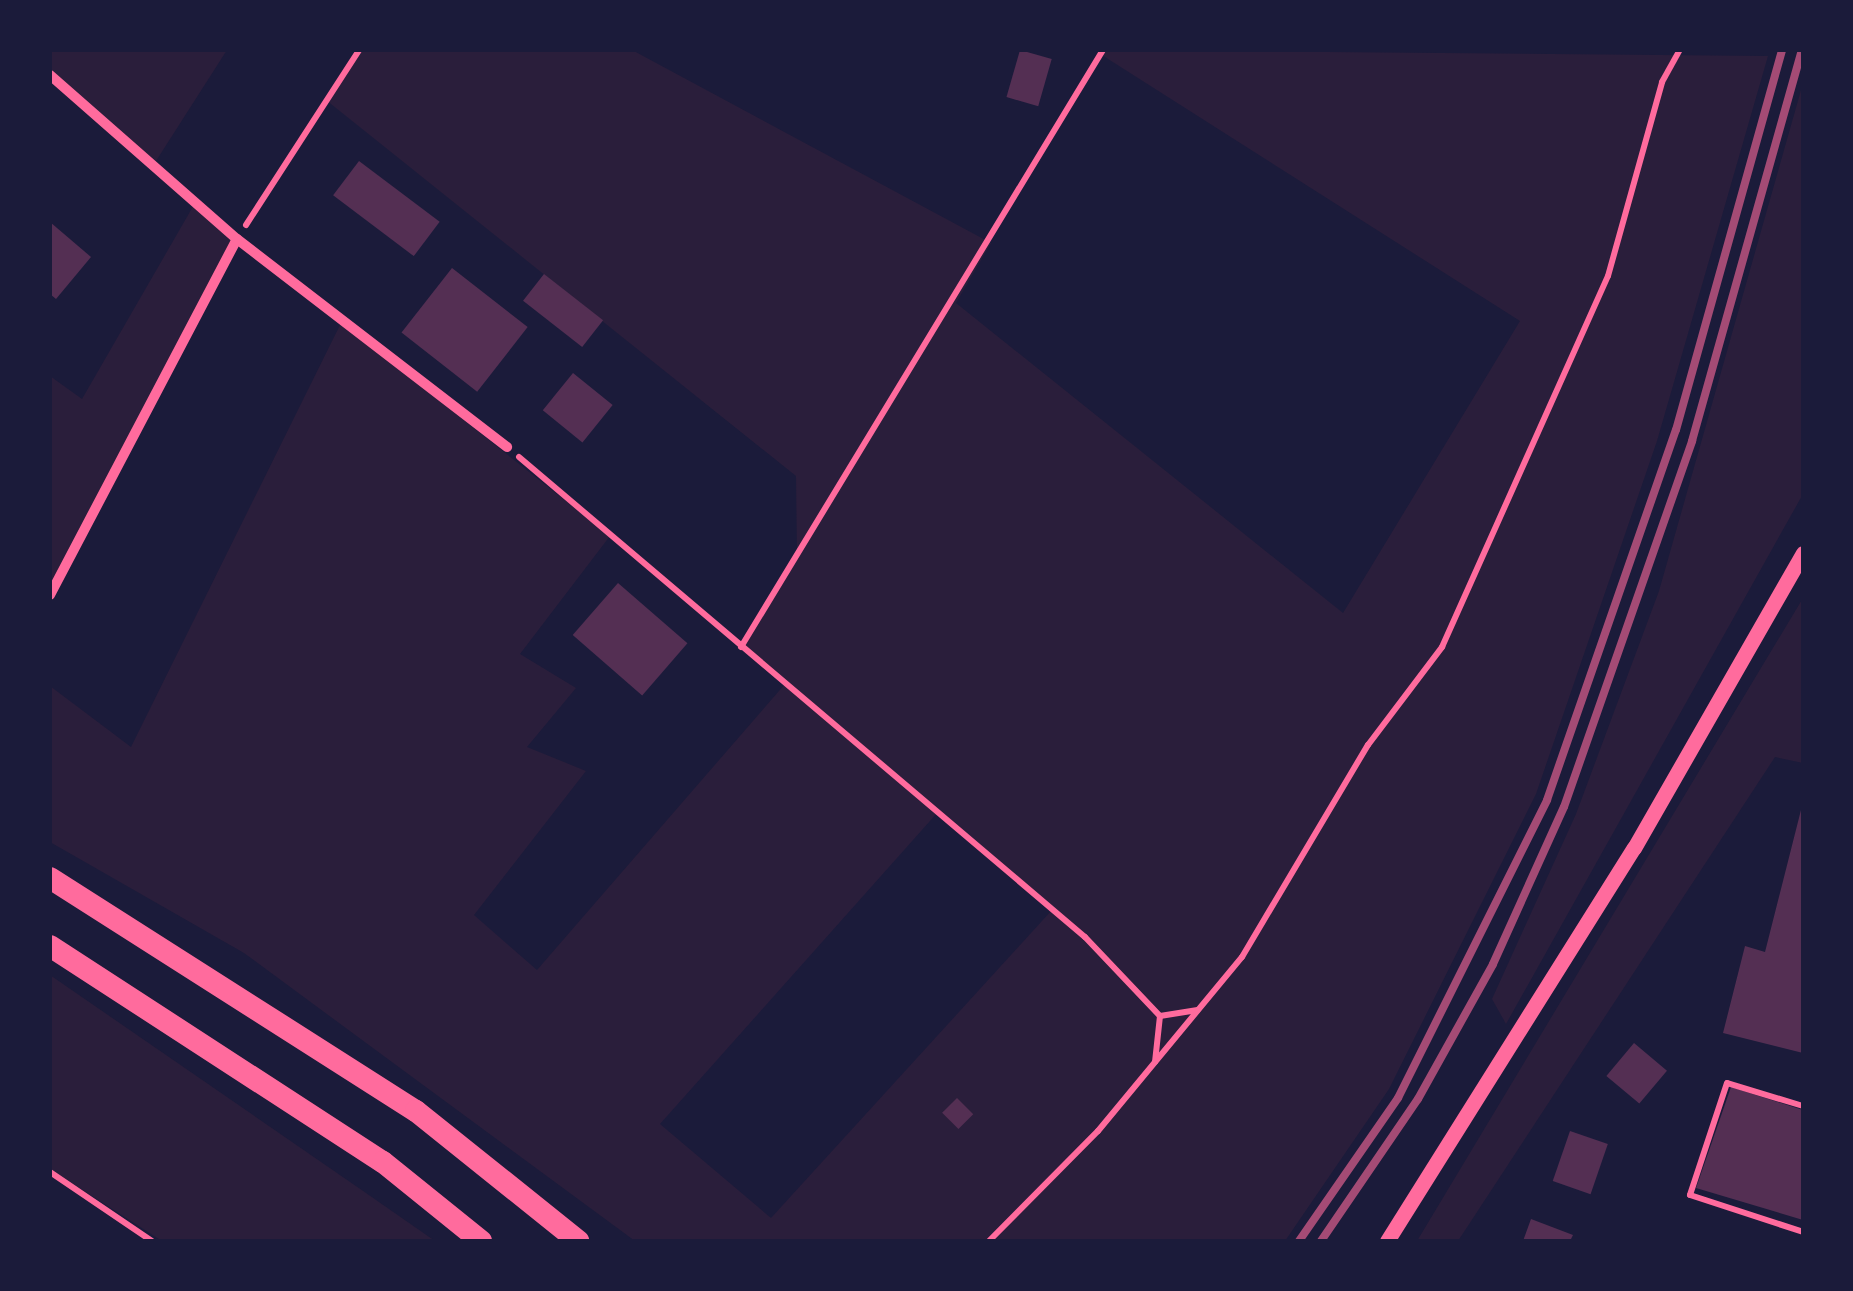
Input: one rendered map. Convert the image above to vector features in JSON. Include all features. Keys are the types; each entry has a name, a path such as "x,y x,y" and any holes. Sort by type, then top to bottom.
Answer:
{"highway":[{"path":"50,878 416,1111 578,1241"},
{"path":"50,946 367,1152 481,1241"}],"street":[{"path":"50,74 237,240 507,446"},
{"path":"50,595 237,240"},
{"path":"1387,1241 1634,848 1803,554"}],"lane":[{"path":"1803,1106 1727,1083 1690,1195 1803,1232"}],"path":[{"path":"237,240 359,50"},
{"path":"741,647 1103,50"},
{"path":"989,1241 1098,1131 1199,1010 1442,646 1608,276 1662,82 1680,50"},
{"path":"507,446 1085,937 1160,1016 1155,1062"},
{"path":"1160,1016 1199,1010"},
{"path":"50,1172 152,1241"}],"shaded area":[{"path":"50,50 227,50 156,161 50,75"},
{"path":"359,50 632,50 991,243 956,303 1343,613 1520,321 1094,50 1768,56 1657,441 1536,794 1389,1089 1285,1241 635,1241 244,953 50,842 50,686 131,747 341,323 610,536 520,654 576,688 527,747 586,771 474,915 537,970 785,684 741,647 797,557 796,476 326,100","holes":["938,812 1052,910 771,1218 660,1124"]},
{"path":"1803,83 1803,494 1506,1024 1492,999 1576,814 1659,591"},
{"path":"195,203 237,239 50,595 50,376 82,399"},
{"path":"1803,598 1803,763 1775,757 1458,1241 1417,1241"},
{"path":"50,975 435,1241 162,1241 50,1169"}],"building":[{"path":"1020,50 1052,59 1038,106 1006,97"},
{"path":"359,161 440,222 414,256 333,195"},
{"path":"50,222 91,257 56,299 50,294"},
{"path":"452,268 528,327 477,392 402,333"},
{"path":"544,274 603,320 582,347 523,301"},
{"path":"573,373 613,405 582,442 543,410"},
{"path":"618,583 687,643 642,695 573,635"},
{"path":"1802,806 1803,1053 1723,1033 1745,946 1765,952"},
{"path":"1634,1043 1667,1071 1639,1104 1606,1076"},
{"path":"1731,1087 1803,1110 1803,1220 1696,1188"},
{"path":"957,1098 973,1114 958,1129 942,1113"},
{"path":"1570,1131 1608,1144 1591,1194 1553,1181"},
{"path":"1531,1219 1573,1235 1570,1241 1523,1241"}],"railway":[{"path":"1299,1241 1398,1098 1547,800 1676,430 1782,50"},
{"path":"1321,1241 1418,1099 1493,964 1564,807 1692,441 1802,50"}]}
